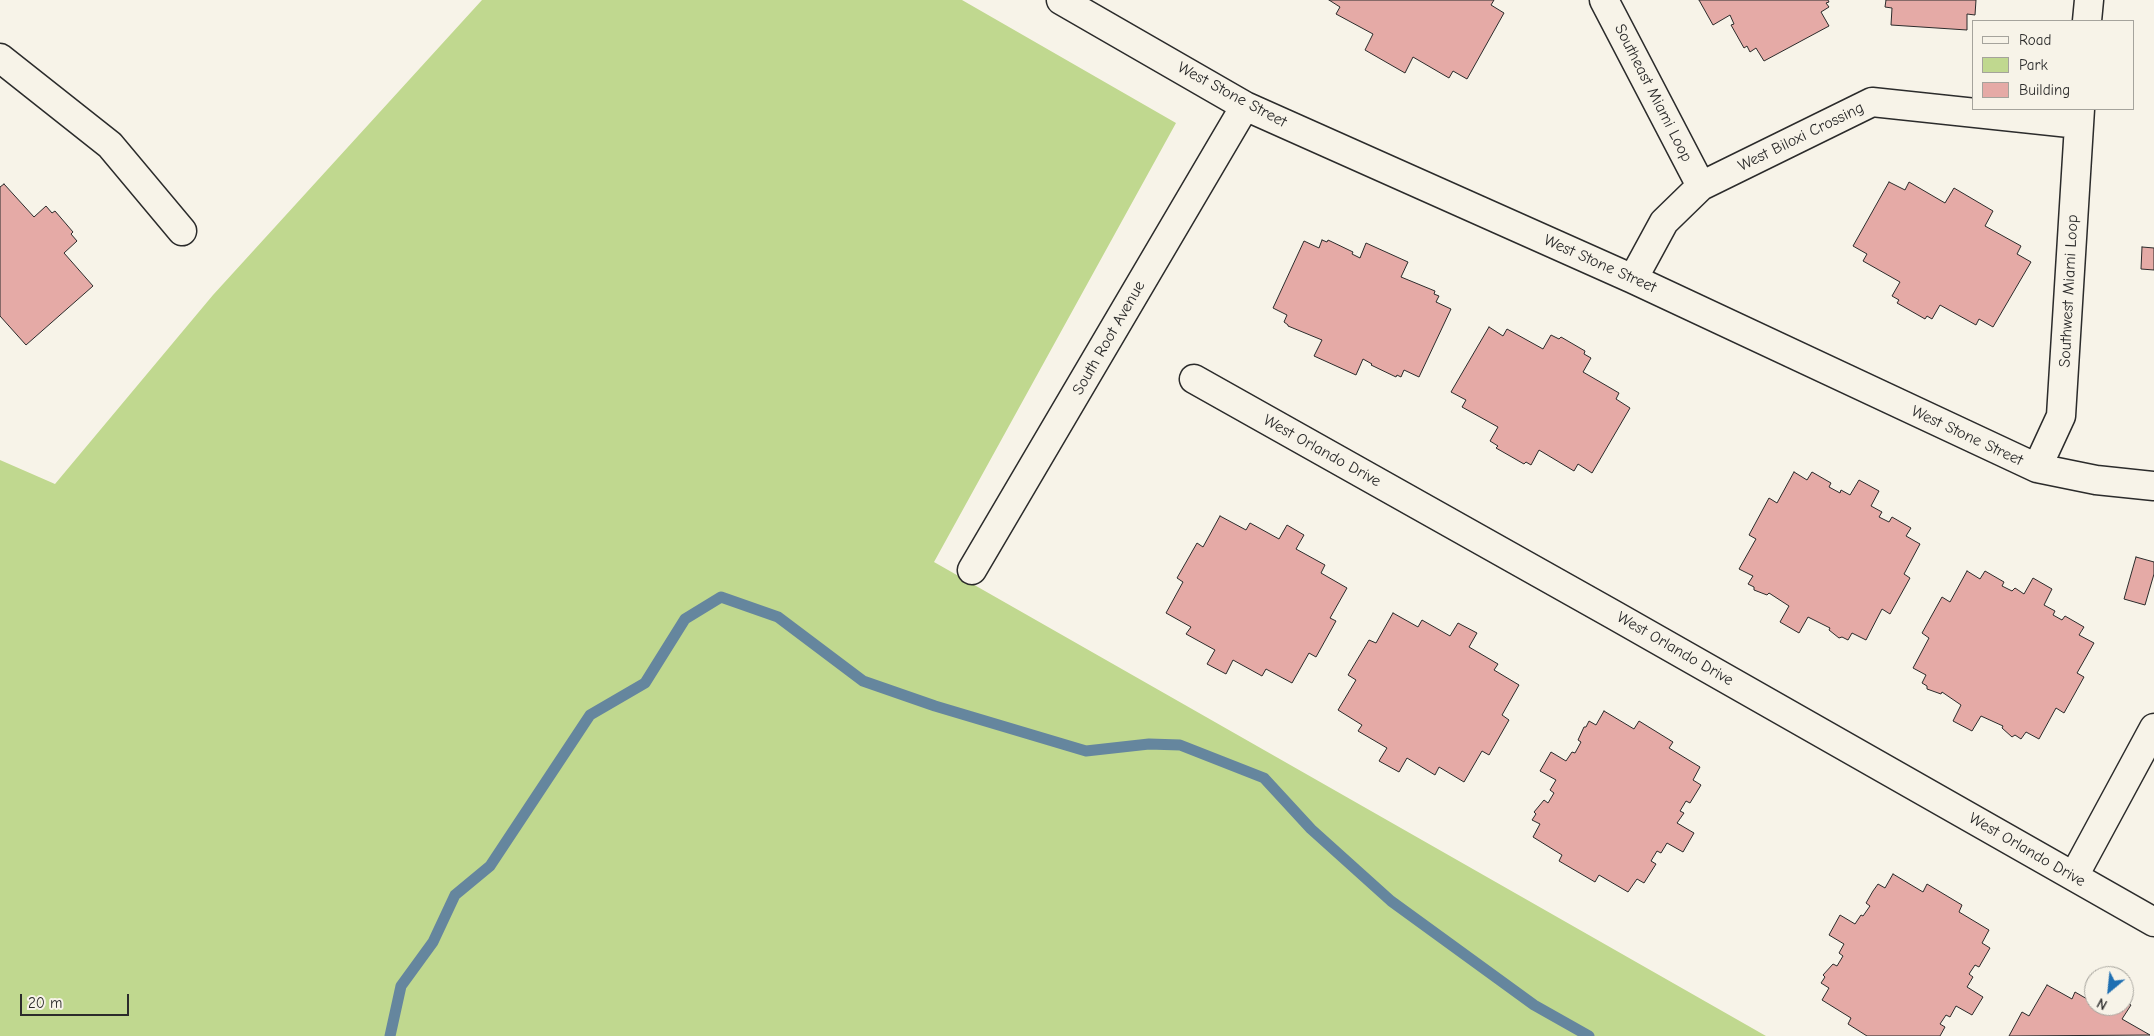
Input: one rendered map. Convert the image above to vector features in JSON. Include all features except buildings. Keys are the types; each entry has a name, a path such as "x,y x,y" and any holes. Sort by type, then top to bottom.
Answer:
{"street":[{"name":"West Stone Street","path":"1062,0 1245,106 1633,279 2037,468 2096,480 2154,486"},
{"name":"Southeast Miami Loop","path":"1604,0 1701,186"},
{"path":"2087,20 2089,0"},
{"path":"0,58 110,145 182,231"},
{"name":"West Biloxi Crossing","path":"1633,279 1664,222 1701,186 1872,102 1972,109"},
{"name":"South Root Avenue","path":"972,570 1245,106"},
{"name":"West Biloxi Crossing","path":"1990,110 2079,116"},
{"name":"Southwest Miami Loop","path":"2037,468 2061,416 2079,116"},
{"name":"West Orlando Drive","path":"1194,379 2154,922"},
{"path":"2074,876 2154,728"}],"green space":[{"path":"482,0 962,0 1176,123 934,562 1766,1036 0,1036 0,460 55,484 213,295"}],"waterway":[{"path":"390,1036 401,986 433,942 455,895 490,866 590,715 645,683 685,619 721,597 778,617 863,681 935,706 1086,751 1149,744 1180,745 1264,778 1311,829 1391,901 1534,1005 1589,1036"}]}
